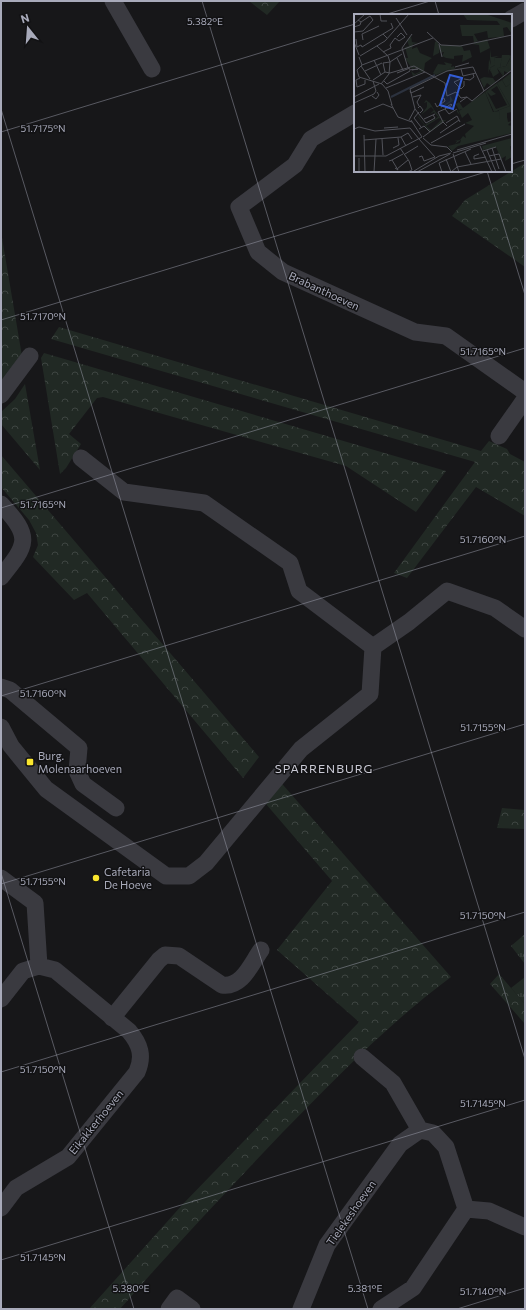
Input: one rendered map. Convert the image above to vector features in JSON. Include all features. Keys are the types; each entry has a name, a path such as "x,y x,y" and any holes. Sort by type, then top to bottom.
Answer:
{"street":[{"path":"113,1 152,68"},
{"path":"512,18 525,11"},
{"name":"Brabanthoeven","path":"354,114 311,139 295,165 239,207 258,252 283,272 415,332 446,336 525,392"},
{"path":"1,395 30,356"},
{"path":"499,436 525,399"},
{"path":"81,458 124,492 204,503 290,563 299,591 372,647"},
{"path":"1,504 18,524 23,534 23,546 17,557 1,577"},
{"path":"372,647 409,622 447,592 495,608 525,628"},
{"path":"1,727 11,746 46,789 166,876 189,876 206,863 301,749 370,694 372,647"},
{"path":"1,687 10,690 79,748 77,771 83,784 116,808"},
{"path":"1,878 35,903 39,966 24,972 1,999"},
{"path":"112,1018 159,960 165,955 179,956 222,985 230,986 238,982 261,950"},
{"name":"Eikakkerhoeven","path":"1,1208 16,1188 68,1157 137,1072 142,1061 137,1040 54,970 39,966"},
{"path":"362,1057 393,1083 420,1130 433,1133 446,1147 466,1209"},
{"name":"Tielekeshoeven","path":"301,1309 327,1245 400,1144 420,1130"},
{"path":"466,1209 489,1211 525,1227"},
{"path":"381,1309 413,1288 466,1209"},
{"path":"169,1309 177,1298 192,1309"}],"green space":[{"path":"249,1 280,1 267,15"},
{"path":"525,163 525,267 452,216 465,200"},
{"path":"1,232 23,362 1,388"},
{"path":"59,327 481,451 489,441 507,449 510,454 525,462 525,516 476,487 407,578 394,573 475,462 51,339"},
{"path":"44,353 446,471 416,512 346,466 103,397 97,398 69,434 81,444 66,468 60,474 41,358"},
{"path":"25,384 40,470 1,424 1,412 15,399"},
{"path":"1,455 259,757 243,778 87,593 74,600 33,557 38,545 36,533 29,520 1,487"},
{"path":"277,778 451,977 406,1013 322,1092 220,1198 120,1309 89,1309 183,1204 359,1022 277,950 332,881 260,797"},
{"path":"502,808 525,810 525,829 497,828"},
{"path":"525,934 525,964 511,946"},
{"path":"499,974 525,1004 525,1024 490,984"},
{"path":"525,977 525,1004 511,988"}],"place":[{"name":"Burg. Molenaarhoeven","path":"30,762"},
{"name":"Cafetaria De Hoeve","path":"96,878"}],"district":[{"name":"SPARRENBURG","path":"324,769"}]}
